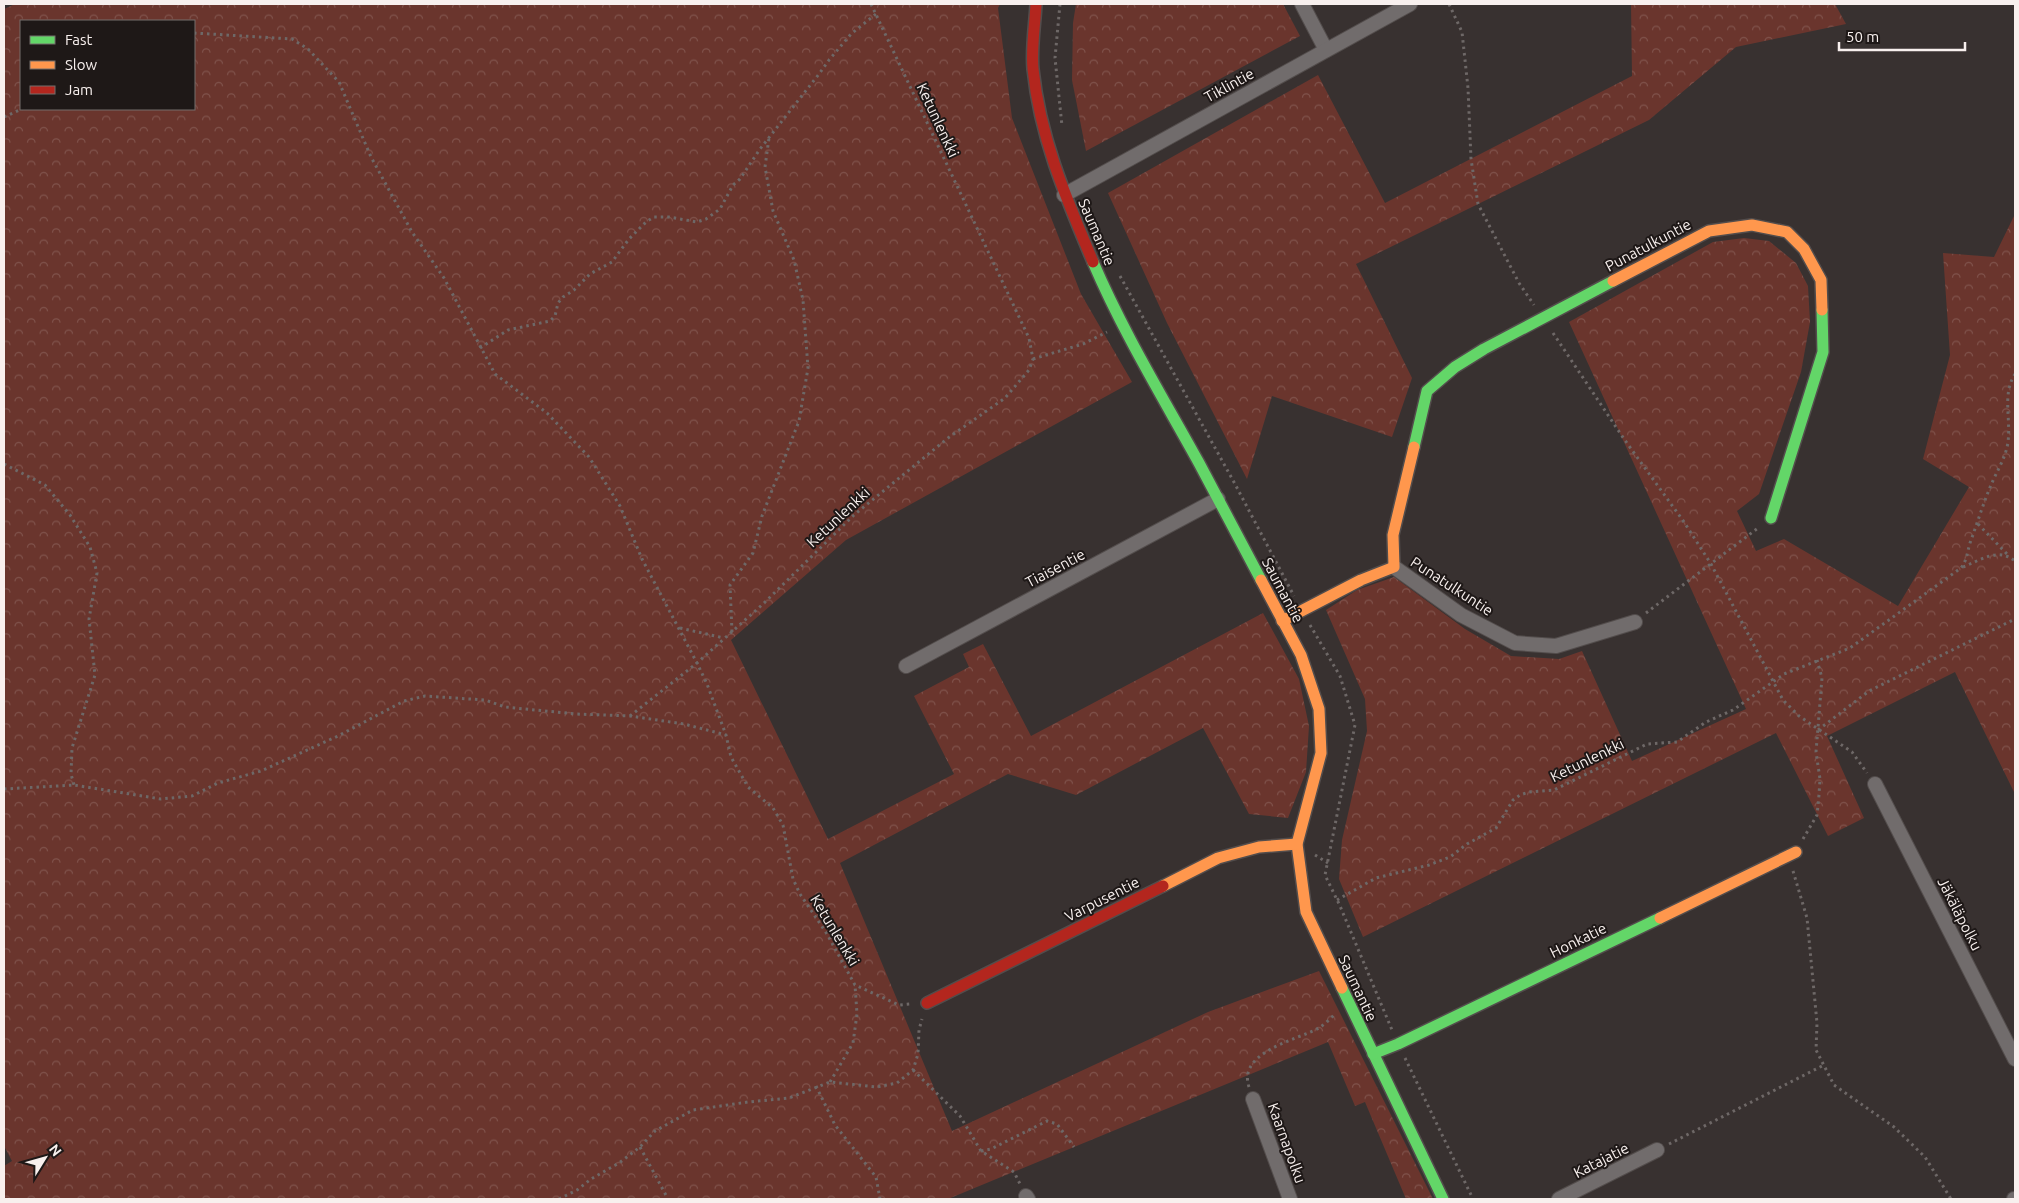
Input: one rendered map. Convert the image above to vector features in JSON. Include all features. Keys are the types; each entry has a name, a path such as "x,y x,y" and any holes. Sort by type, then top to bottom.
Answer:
{"street":[{"name":"Saumantie","path":"1036,4 1033,67 1041,123 1064,195 1121,325 1218,499 1301,655 1319,709 1321,753 1298,844 1306,912 1443,1199"},
{"path":"1302,4 1326,50"},
{"name":"Tiklintie","path":"1064,195 1410,4"},
{"name":"Punatulkuntie","path":"1394,567 1393,535 1427,391 1462,363 1543,318 1709,231 1752,225 1787,232 1804,249 1821,280 1823,352 1771,518"},
{"name":"Tiaisentie","path":"906,666 1218,499"},
{"name":"Punatulkuntie","path":"1282,621 1361,580 1394,567"},
{"name":"Punatulkuntie","path":"1394,567 1461,615 1515,643 1556,646 1635,622"},
{"name":"Jäkäläpolku","path":"1875,784 2015,1058"},
{"name":"Varpusentie","path":"927,1004 1218,858 1259,847 1298,844"},
{"name":"Honkatie","path":"1373,1054 1398,1044 1791,854"},
{"name":"Kaarnapolku","path":"1253,1099 1290,1199"},
{"name":"Katajatie","path":"1559,1199 1657,1150"}],"path":[{"name":"Ketunlenkki","path":"871,4 1029,338 1033,359 1030,370 1005,398 948,438 854,515 763,604 697,663 726,735 731,757 748,786 773,808 782,825 793,879 800,894 827,934 855,985 899,1005 927,1004"},
{"path":"1060,4 1055,58 1062,129"},
{"path":"1449,4 1462,32 1468,88 1471,159 1478,204 1518,283 1624,439 1684,522 1711,564 1783,700 1799,716 1852,752 1875,784"},
{"path":"480,348 508,330 550,321 555,316 558,304 564,297 590,274 612,262 629,239 646,222 654,217 669,217 697,222 706,220 720,209 729,191 829,60 851,34 876,14"},
{"path":"195,33 292,39 308,49 326,67 339,82 371,157 412,232 444,278 495,374 546,413 589,457 620,506 642,559 697,663 630,716"},
{"path":"4,117 20,110"},
{"path":"732,632 730,585 753,553 762,516 799,421 808,368 803,300 794,260 773,211 765,167 769,138"},
{"path":"1118,272 1302,610 1340,676 1355,725 1325,876 1398,1044 1473,1199"},
{"path":"1033,359 1083,344 1121,325"},
{"path":"1961,568 1966,561 1970,545 2008,441 2008,394 2010,382 2015,374"},
{"path":"4,464 44,485 70,515 90,547 97,573 89,619 95,675 72,748 71,774 74,785"},
{"path":"1635,622 1771,518"},
{"path":"1978,524 2015,561"},
{"name":"Ketunlenkki","path":"1337,900 1376,878 1430,865 1450,857 1467,844 1496,828 1513,800 1520,795 1529,792 1554,790 1647,744 1677,742 1706,722 1733,710 1784,674 1850,648 1961,568 1986,558 2007,555"},
{"path":"1818,730 1869,691 2015,619"},
{"path":"679,628 724,638"},
{"path":"1817,660 1822,678 1816,752 1820,779 1817,815 1791,854 1807,918 1817,1023 1816,1050 1834,1085 1894,1127 1925,1157 1950,1199"},
{"path":"4,789 74,785 161,799 192,796 218,783 261,771 338,736 404,701 425,696 485,700 505,707 576,714 630,716 684,724 726,735"},
{"path":"830,1082 853,1043 858,1014 855,985"},
{"path":"1253,1099 1247,1081 1249,1069 1256,1059 1269,1049 1320,1027 1349,1002"},
{"path":"559,1199 577,1190 591,1179 619,1163 640,1148 655,1131 693,1110 789,1098 830,1082 877,1087 897,1082 913,1070 918,1054 918,1030 927,1004"},
{"path":"1657,1150 1824,1065"},
{"path":"913,1070 960,1116 981,1151 1014,1172 1027,1198"},
{"path":"816,1086 835,1125 876,1177 880,1199"},
{"path":"981,1151 991,1148 1047,1120 1058,1124 1074,1147"},
{"path":"640,1148 668,1199"}],"green space":[{"path":"15,4 1000,4 998,8 1012,118 1081,294 1132,382 846,540 731,640 828,839 954,774 914,696 969,667 963,654 983,644 1031,736 1263,613 1299,679 1309,726 1306,772 1288,818 1249,814 1203,728 1076,795 1008,774 840,863 952,1131 1208,1012 1319,971 1433,1199 1406,1199 1365,1102 1355,1106 1328,1042 948,1199 4,1199 4,1166 12,1161 4,1146 4,9"},
{"path":"1076,4 1283,4 1300,36 1086,151 1072,80 1073,23"},
{"path":"1631,4 1835,4 1846,24 1736,47 1649,120 1356,264 1412,378 1392,437 1272,396 1247,479 1167,323 1108,193 1318,75 1385,203 1632,76"},
{"path":"2015,214 2015,794 1955,672 1827,736 1864,818 1828,836 1776,733 1363,937 1339,879 1342,840 1367,731 1365,699 1326,610 1357,590 1394,577 1465,629 1511,656 1559,659 1582,651 1632,761 1746,709 1569,322 1713,242 1744,238 1769,241 1796,263 1808,286 1810,322 1801,372 1759,494 1737,511 1756,551 1784,539 1898,606 1969,487 1923,459 1950,355 1943,253 1994,257"}],"traffic: fast":[{"path":"1093,262 1130,339 1261,580"},
{"path":"1414,447 1427,391 1455,367 1484,349 1613,281"},
{"path":"1771,518 1823,352 1822,310"},
{"path":"1373,1054 1398,1044 1660,918"},
{"path":"1342,988 1443,1199"}],"traffic: slow":[{"path":"1613,281 1709,231 1752,225 1787,232 1804,249 1821,280 1822,310"},
{"path":"1282,621 1361,580 1394,567 1393,535 1414,447"},
{"path":"1261,580 1301,655 1319,709 1321,753 1297,844 1306,912 1342,988"},
{"path":"1163,886 1218,858 1259,847 1297,844"},
{"path":"1660,918 1796,852"}],"traffic: jam":[{"path":"1036,4 1033,45 1036,94 1055,167 1093,262"},
{"path":"927,1003 1163,886"}]}
